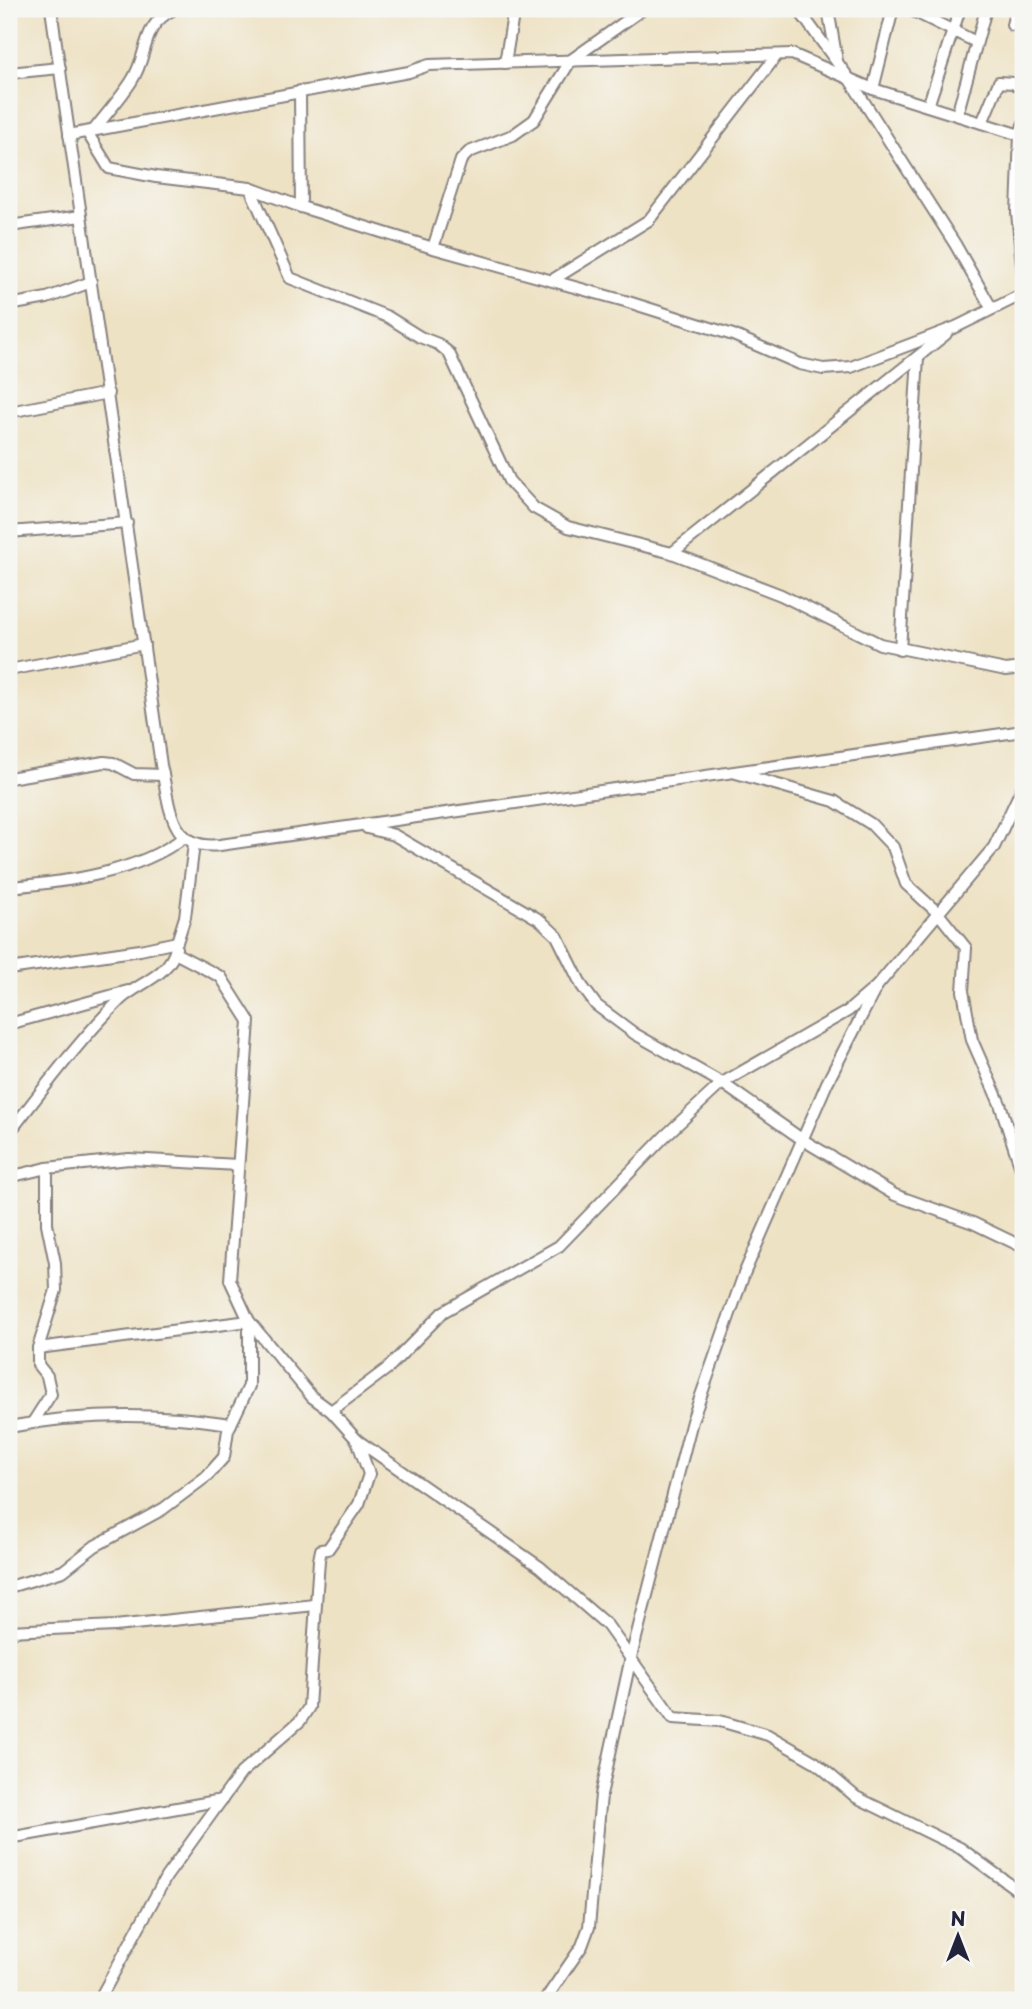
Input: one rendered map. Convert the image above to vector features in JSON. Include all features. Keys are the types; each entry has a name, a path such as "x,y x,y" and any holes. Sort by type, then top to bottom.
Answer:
{"street":[{"path":"51,9 163,775 174,824 183,838 206,847 1023,731"},
{"path":"90,131 132,81 152,25 160,16 174,9"},
{"path":"505,63 514,9"},
{"path":"433,248 461,160 469,152 513,135 534,120 571,60 643,9"},
{"path":"798,9 850,80 955,244 992,309"},
{"path":"828,9 837,63"},
{"path":"873,89 893,9"},
{"path":"909,9 976,42"},
{"path":"928,106 960,9"},
{"path":"957,115 986,9"},
{"path":"1016,9 1012,26 1023,28"},
{"path":"69,135 409,72 429,65 792,54 873,89 982,123 1022,132 1017,212 1023,277"},
{"path":"554,279 649,220 777,55"},
{"path":"9,73 60,68"},
{"path":"982,123 999,82 1006,81 1023,90"},
{"path":"300,91 300,207"},
{"path":"90,131 109,168 156,177 250,188 300,207 433,248 554,279 733,335 800,365 823,369 851,367 956,327 1023,294"},
{"path":"250,188 290,278 388,317 420,337 438,344 449,353 509,481 534,508 568,527 672,553 781,595 880,644 1006,670 1023,667"},
{"path":"9,226 81,216"},
{"path":"9,305 47,298 91,282"},
{"path":"672,553 956,327"},
{"path":"901,650 918,357"},
{"path":"9,412 108,393"},
{"path":"9,532 127,523"},
{"path":"9,670 144,644"},
{"path":"9,778 104,762 113,763 134,774 163,775"},
{"path":"730,772 834,801 871,824 893,847 906,884 938,913 965,948 964,991 972,1041 1000,1104 1023,1175"},
{"path":"331,1411 388,1368 443,1312 559,1246 664,1137 722,1083 848,1011 877,986 994,847 1023,786"},
{"path":"360,827 394,835 540,920 557,936 582,986 596,1005 635,1034 722,1083 803,1140 895,1195 973,1223 1023,1247"},
{"path":"9,887 65,880 138,862 164,852 183,838"},
{"path":"9,1133 114,1008 155,976 176,947 185,916 194,844"},
{"path":"9,969 176,947 221,976 249,1020 230,1280 249,1321 312,1397 331,1411 357,1440 540,1567 607,1625 673,1718 720,1721 768,1735 815,1762 856,1797 960,1847 1023,1894"},
{"path":"545,2000 582,1946 589,1927 601,1795 631,1657 692,1421 744,1274 827,1083 877,986"},
{"path":"9,1024 135,990"},
{"path":"9,1177 47,1168 129,1159 238,1165"},
{"path":"33,1422 51,1394 47,1376 38,1364 37,1348 56,1290 44,1195 47,1168"},
{"path":"37,1348 249,1321"},
{"path":"9,1587 63,1571 96,1546 163,1508 219,1465 231,1424 250,1381 249,1321"},
{"path":"9,1427 33,1422 148,1414 231,1424"},
{"path":"99,2000 166,1877 241,1773 300,1721 309,1707 321,1550 328,1549 359,1504 369,1474 357,1440"},
{"path":"9,1631 115,1626 315,1605"},
{"path":"9,1838 222,1800"}]}
